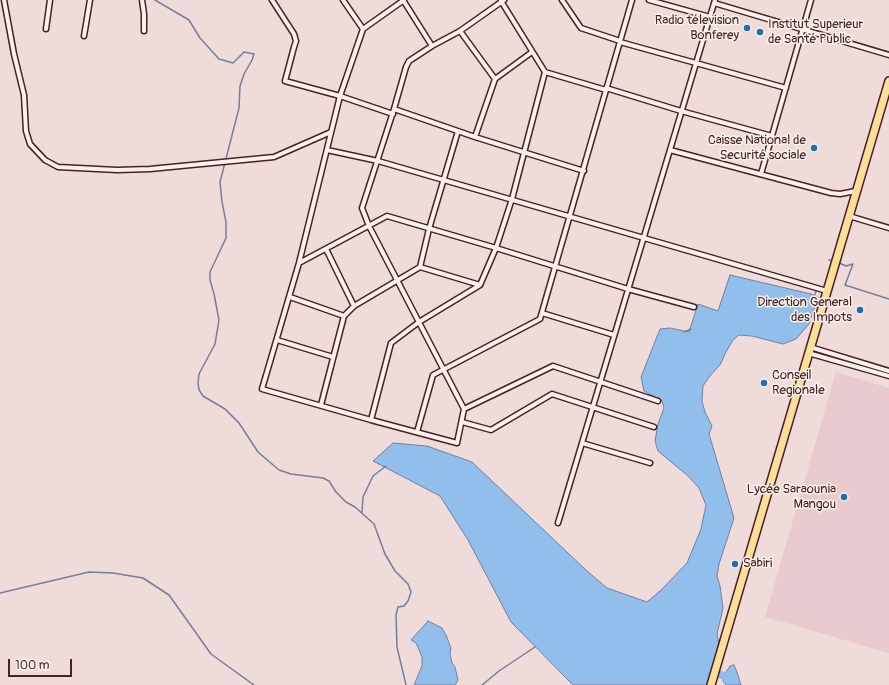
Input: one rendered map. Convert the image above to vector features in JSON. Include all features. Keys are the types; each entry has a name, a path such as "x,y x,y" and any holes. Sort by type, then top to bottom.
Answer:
{"highway":[{"path":"712,685 856,191 885,106 889,81"}],"street":[{"path":"4,0 14,54 24,95 26,131 30,144 45,160 58,168 117,170 150,169 274,157 331,132"},
{"path":"46,29 50,0"},
{"path":"84,36 90,0"},
{"path":"142,0 144,31"},
{"path":"272,0 294,34 296,41 285,81 393,111 584,171"},
{"path":"343,0 363,28"},
{"path":"432,46 404,0 363,28 340,96 290,297 262,389 457,443 464,409 369,226 362,208 409,61 432,46 460,31 502,0 545,72 682,112 772,136"},
{"path":"562,0 580,28 620,41 786,88"},
{"path":"417,432 433,375 540,319 569,216 584,171 632,0"},
{"path":"649,0 710,17"},
{"path":"761,174 811,0"},
{"path":"558,523 714,1 889,55"},
{"path":"460,31 495,79"},
{"path":"475,137 495,79 532,52"},
{"path":"371,420 391,343 419,322 480,285 496,248 512,199 545,72"},
{"path":"321,405 344,316 354,306 420,268 429,229 458,131"},
{"path":"327,150 378,161 443,179 827,291"},
{"path":"670,150 831,193 840,194 856,191"},
{"path":"299,263 387,216 628,289 694,307"},
{"path":"849,216 889,228"},
{"path":"326,249 354,306"},
{"path":"420,268 480,285"},
{"path":"290,297 344,316"},
{"path":"542,313 614,335"},
{"path":"277,340 333,357"},
{"path":"809,350 889,371"},
{"path":"809,350 889,376"},
{"path":"464,409 553,366 658,400"},
{"path":"462,422 491,430 552,394 654,427"},
{"path":"582,443 650,463"}],"shaded area":[{"name":"Lycée Saraounia Mangou","path":"836,372 889,388 889,653 765,617"}],"water":[{"path":"730,275 811,294 818,297 809,324 796,339 783,344 752,336 739,335 733,340 720,365 703,386 702,401 705,412 712,426 709,434 734,518 719,564 717,576 723,608 717,634 719,643 709,685 573,685 511,622 468,540 440,496 373,461 393,443 427,446 472,462 587,571 607,588 647,602 687,563 701,529 706,505 699,488 688,476 658,451 655,441 658,424 664,408 662,401 644,391 641,377 660,329 670,328 689,332 698,304 718,311"},
{"path":"428,621 442,628 446,635 451,648 450,654 458,680 455,685 414,685 422,666 422,657 416,643 411,640"},
{"path":"734,665 741,685 726,685 723,681 723,677 730,666"}],"waterway":[{"path":"155,0 189,20 200,38 219,59 233,63 244,52 254,54 240,86 239,108 220,182 226,222 226,238 210,272 210,280 219,320 215,344 199,374 199,390 203,396 225,409 239,423 258,452 279,470 291,474 323,478 329,481 336,492 346,502 355,507 374,524 385,554 395,571 408,584 411,592 408,601 404,606 398,607 396,615 397,647 406,685"},
{"path":"829,260 834,261"},
{"path":"837,262 846,266 853,264 845,285 889,299"},
{"path":"814,296 817,289"},
{"path":"684,332 691,329"},
{"path":"362,512 363,497 373,476 386,466"},
{"path":"0,593 89,572 113,573 143,578 169,595 211,654 254,685"},
{"path":"482,685 499,671 535,647"},
{"path":"708,671 728,677"}],"place":[{"name":"Radio télevision Bonferey","path":"747,28"},
{"name":"Institut Superieur de Santé Public","path":"760,32"},
{"name":"Caisse National de Securité sociale","path":"814,148"},
{"name":"Direction General des Impots","path":"860,310"},
{"name":"Conseil Regionale","path":"764,383"},
{"name":"Lycée Saraounia Mangou","path":"844,497"},
{"name":"Sabiri","path":"735,564"}]}
